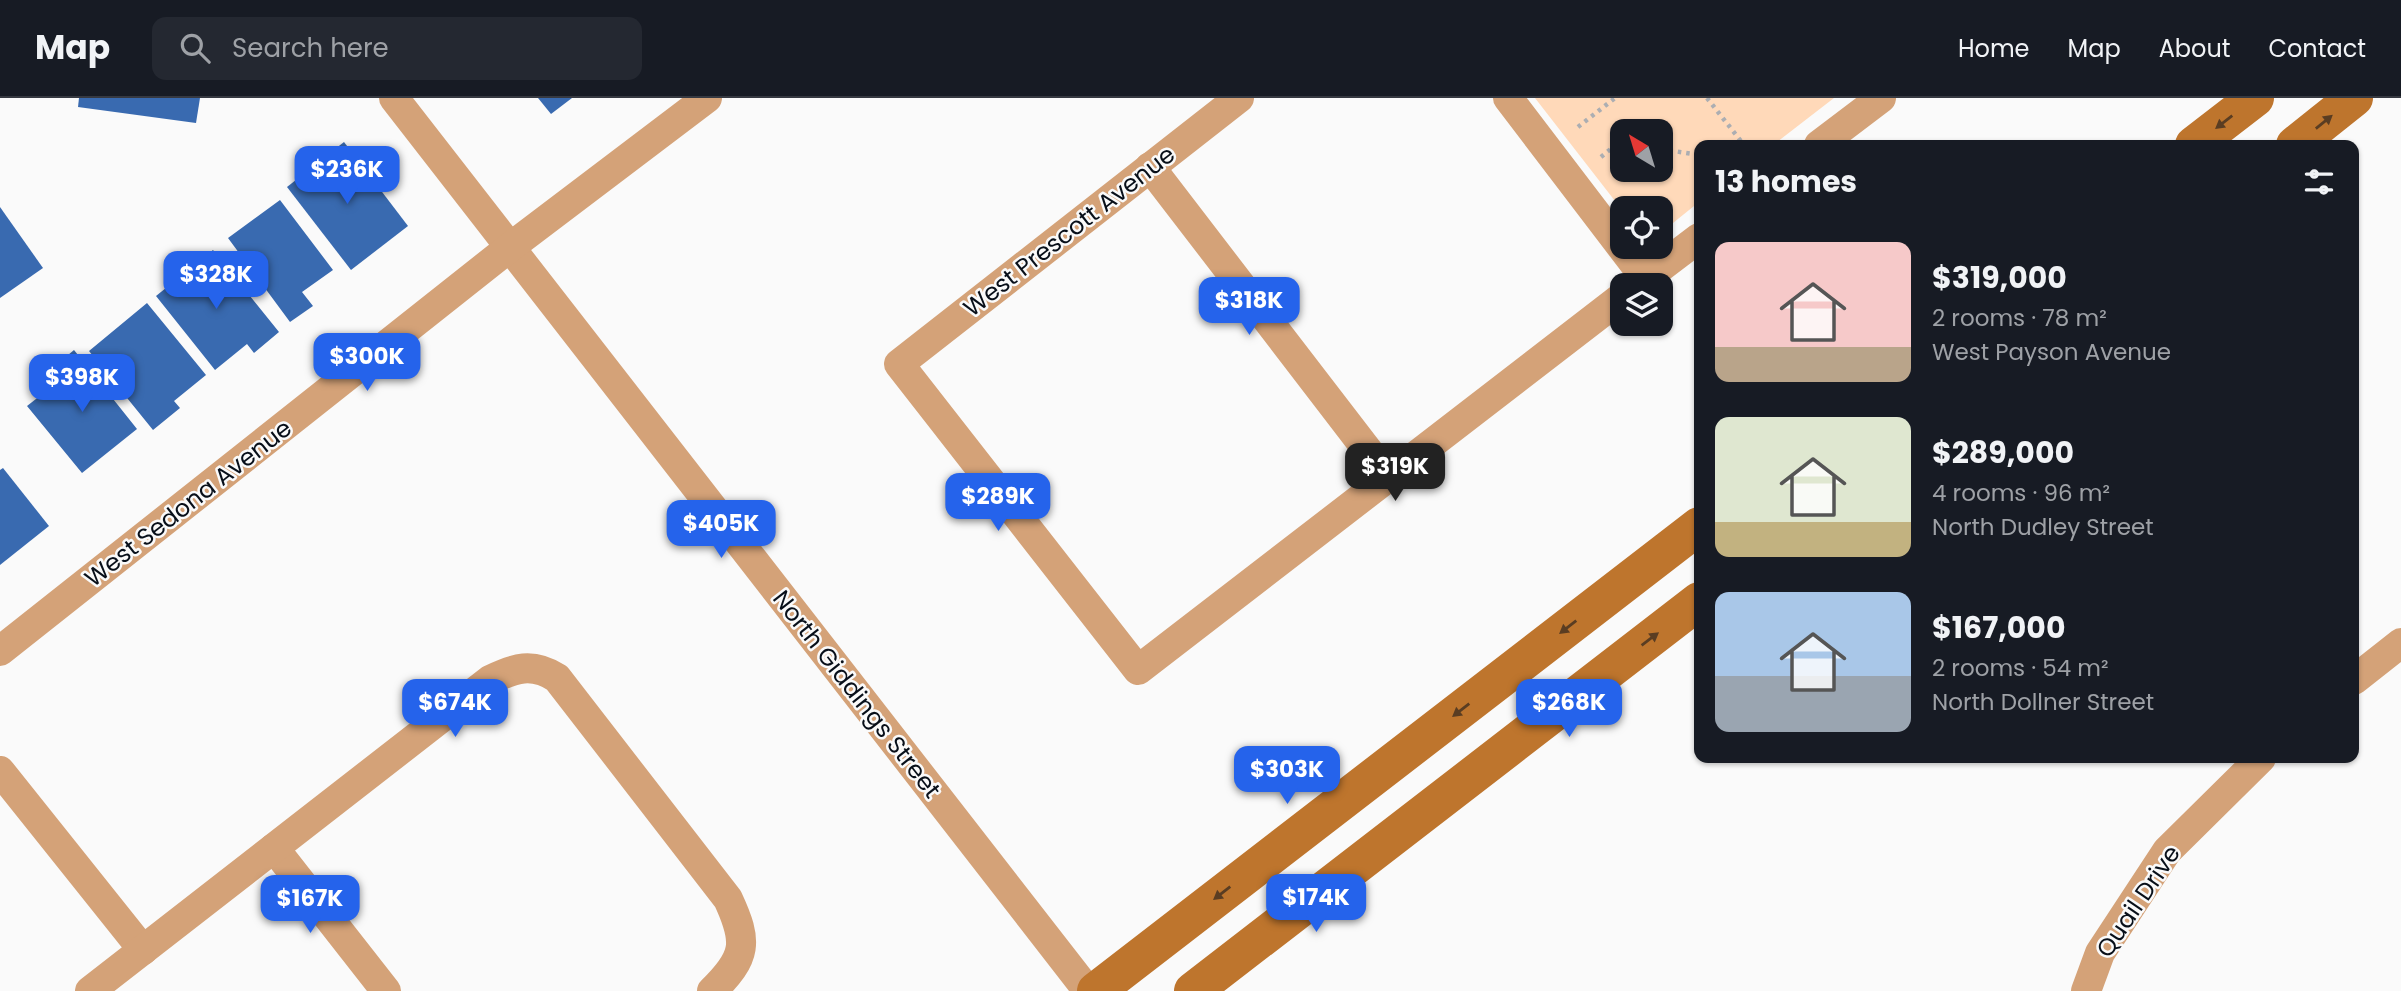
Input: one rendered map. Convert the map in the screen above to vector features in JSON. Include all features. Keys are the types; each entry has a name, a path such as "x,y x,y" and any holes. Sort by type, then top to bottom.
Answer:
{"main road":[{"path":"2200,140 2255,98"},
{"path":"2301,140 2354,98"},
{"path":"1096,991 1694,530"},
{"path":"1193,991 1694,605"}],"street":[{"name":"North Giddings Street","path":"394,98 1088,991"},
{"name":"West Sedona Avenue","path":"0,651 509,248 707,98"},
{"name":"West Prescott Avenue","path":"1239,98 899,364 1138,670 1388,477"},
{"path":"1508,98 1635,273"},
{"path":"1826,140 1881,98"},
{"path":"1150,167 1388,477 1610,306"},
{"path":"1654,273 1694,242"},
{"path":"2359,676 2401,643"},
{"path":"90,991 490,680 528,666 557,677 728,899 739,923 744,948 731,974 712,991"},
{"name":"Quail Drive","path":"2085,991 2100,953 2167,851 2256,763"},
{"path":"0,771 143,950"},
{"path":"274,848 386,991"}],"path":[{"path":"1578,127 1614,98"},
{"path":"1707,98 1740,140"},
{"path":"1601,156 1610,149"},
{"path":"1673,151 1694,154"}],"shaded area":[{"path":"1535,98 1834,98 1779,140 1694,140 1694,206 1673,223 1673,196 1611,196"}],"building":[{"path":"79,98 200,98 196,123 78,107"},
{"path":"538,98 572,98 551,114"},
{"path":"344,142 408,226 351,270 287,187"},
{"path":"280,200 333,270 302,292 313,306 290,322 228,238"},
{"path":"0,207 43,268 0,298"},
{"path":"213,250 279,332 254,353 247,344 215,370 156,296"},
{"path":"147,303 206,375 174,401 180,408 153,430 89,351"},
{"path":"74,350 137,429 82,473 27,406 64,377 55,366"},
{"path":"3,468 49,526 0,565 0,470"}]}
